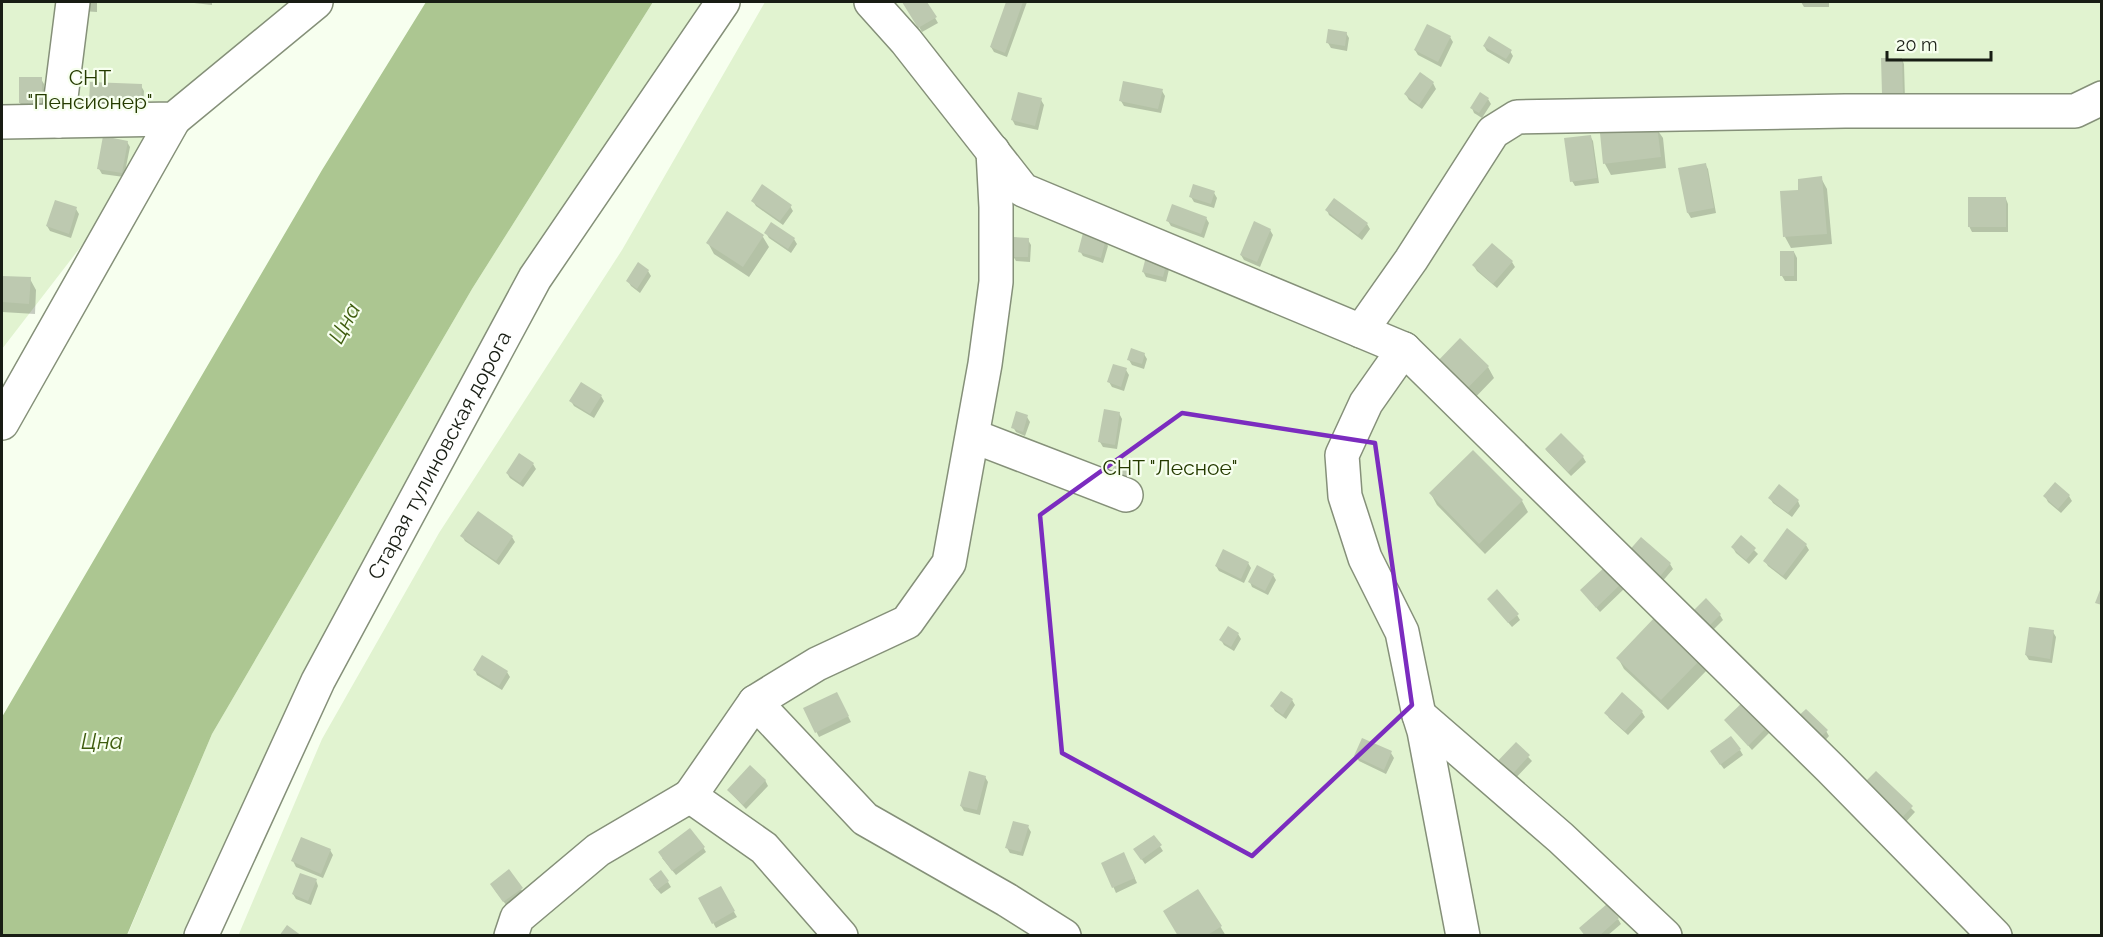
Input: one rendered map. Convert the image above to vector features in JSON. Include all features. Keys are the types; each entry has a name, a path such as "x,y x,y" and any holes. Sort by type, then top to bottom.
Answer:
{"street":[{"path":"58,121 73,2"},
{"path":"2,423 174,119 316,2"},
{"name":"Старая тулиновская дорога","path":"201,936 318,681 536,278 723,2"},
{"path":"871,2 906,40 1023,190 1404,349 1830,768 1995,936"},
{"path":"1360,331 1411,260 1493,132 1517,117 1845,111 2075,111 2102,98"},
{"path":"2,122 174,119"},
{"path":"511,936 517,918 598,850 690,796 755,702 817,664 907,622 949,563 973,436 996,282 993,151"},
{"path":"1404,349 1366,404 1342,455 1345,496 1365,558 1402,632 1424,731 1462,936"},
{"path":"973,436 1126,495"},
{"path":"755,702 865,819 1007,900 1064,936"},
{"path":"1419,715 1561,838 1665,936"},
{"path":"690,796 764,848 841,936"}],"highlighted area":[{"path":"1182,413 1375,443 1412,705 1252,856 1062,753 1040,515"}],"green space":[{"name":"СНТ \"Пенсионер\"","path":"2,2 301,2 170,131 2,349"},
{"path":"653,2 713,2 246,796 182,935 127,936 212,734 472,289"},
{"name":"СНТ \"Лесное\"","path":"765,2 2101,2 2101,935 238,936 322,739 439,533 622,250"}],"water":[{"name":"Цна","path":"426,2 653,2 472,289 212,734 127,935 2,935 2,717 322,170"}],"building":[{"path":"902,2 927,2 937,17 918,28"},
{"path":"1006,2 1023,2 1005,53 990,47"},
{"path":"1427,24 1451,36 1438,62 1414,50"},
{"path":"1328,29 1347,32 1345,46 1326,43"},
{"path":"1489,36 1512,50 1506,59 1483,46"},
{"path":"1881,58 1902,58 1903,94 1882,94"},
{"path":"1420,72 1434,82 1419,105 1404,94"},
{"path":"19,77 42,77 42,104 19,103"},
{"path":"1123,81 1163,89 1158,109 1119,101"},
{"path":"90,82 142,84 141,104 89,102"},
{"path":"1018,92 1042,98 1035,126 1011,120"},
{"path":"1480,92 1489,98 1479,113 1470,108"},
{"path":"1657,126 1661,157 1603,164 1600,133"},
{"path":"1591,135 1597,178 1570,182 1564,138"},
{"path":"103,136 128,141 122,173 97,169"},
{"path":"1706,163 1714,208 1687,213 1678,168"},
{"path":"1822,176 1827,234 1783,237 1780,191 1798,190 1798,179"},
{"path":"762,184 792,205 780,221 751,201"},
{"path":"1193,184 1215,191 1211,204 1189,197"},
{"path":"1968,197 2006,197 2006,227 1968,227"},
{"path":"1334,198 1368,223 1358,235 1325,210"},
{"path":"55,200 77,207 69,234 46,226"},
{"path":"1172,204 1207,217 1201,234 1166,221"},
{"path":"727,211 764,235 743,267 706,243"},
{"path":"1254,221 1271,229 1257,262 1240,255"},
{"path":"771,222 795,238 788,249 764,233"},
{"path":"1083,233 1106,239 1101,258 1078,252"},
{"path":"1013,237 1029,238 1028,257 1012,257"},
{"path":"1492,243 1513,261 1493,284 1472,265"},
{"path":"1780,251 1794,251 1794,276 1780,276"},
{"path":"1147,253 1168,258 1163,277 1142,272"},
{"path":"638,262 649,270 637,289 626,281"},
{"path":"2,276 31,277 29,304 2,302"},
{"path":"1460,338 1489,366 1462,394 1433,366"},
{"path":"1131,348 1145,353 1142,364 1127,360"},
{"path":"1113,364 1127,368 1121,387 1107,382"},
{"path":"581,382 602,395 590,414 569,401"},
{"path":"1104,409 1120,412 1115,445 1098,442"},
{"path":"1016,411 1028,415 1023,432 1011,428"},
{"path":"1561,433 1584,456 1568,472 1545,449"},
{"path":"1473,450 1523,500 1479,544 1429,493"},
{"path":"519,453 534,463 520,483 506,473"},
{"path":"1115,464 1130,471 1125,483 1110,476"},
{"path":"2055,482 2070,495 2058,509 2043,496"},
{"path":"1779,484 1799,500 1788,513 1768,498"},
{"path":"478,511 513,536 496,561 460,536"},
{"path":"1787,528 1807,544 1783,576 1763,561"},
{"path":"1741,535 1756,548 1746,560 1731,547"},
{"path":"1641,537 1671,563 1658,579 1627,553"},
{"path":"1223,549 1249,562 1241,579 1215,566"},
{"path":"1257,565 1274,574 1265,591 1248,582"},
{"path":"1607,565 1623,582 1596,608 1580,590"},
{"path":"2102,585 2102,605 2095,603"},
{"path":"1497,589 1519,614 1508,623 1487,599"},
{"path":"1706,598 1721,614 1701,634 1686,618"},
{"path":"1656,616 1702,658 1661,700 1616,658"},
{"path":"1228,626 1239,633 1231,647 1219,640"},
{"path":"2029,627 2054,630 2050,659 2025,655"},
{"path":"482,655 508,671 499,686 473,670"},
{"path":"1281,691 1293,699 1283,715 1270,706"},
{"path":"837,692 849,716 815,733 803,708"},
{"path":"1622,692 1643,711 1625,731 1604,713"},
{"path":"1743,702 1767,727 1748,746 1724,720"},
{"path":"1806,709 1828,730 1816,742 1794,720"},
{"path":"1731,736 1741,749 1720,765 1710,751"},
{"path":"1362,738 1392,751 1384,770 1354,756"},
{"path":"1516,742 1530,755 1507,780 1492,767"},
{"path":"750,765 766,780 743,805 727,790"},
{"path":"969,771 986,776 977,810 960,806"},
{"path":"1876,771 1913,806 1898,822 1861,786"},
{"path":"1013,821 1029,825 1021,852 1005,848"},
{"path":"690,828 705,847 672,871 658,852"},
{"path":"1154,835 1162,845 1141,860 1133,849"},
{"path":"301,837 331,849 321,874 291,861"},
{"path":"1124,852 1135,878 1112,888 1101,863"},
{"path":"509,869 523,888 503,902 490,884"},
{"path":"661,870 669,881 657,890 649,879"},
{"path":"300,873 317,879 308,901 292,894"},
{"path":"721,886 735,911 712,924 698,898"},
{"path":"1198,889 1222,926 1206,936 1178,936 1163,911"},
{"path":"1607,904 1619,918 1599,936 1585,936 1579,928"},
{"path":"287,925 302,936 279,936"}]}
